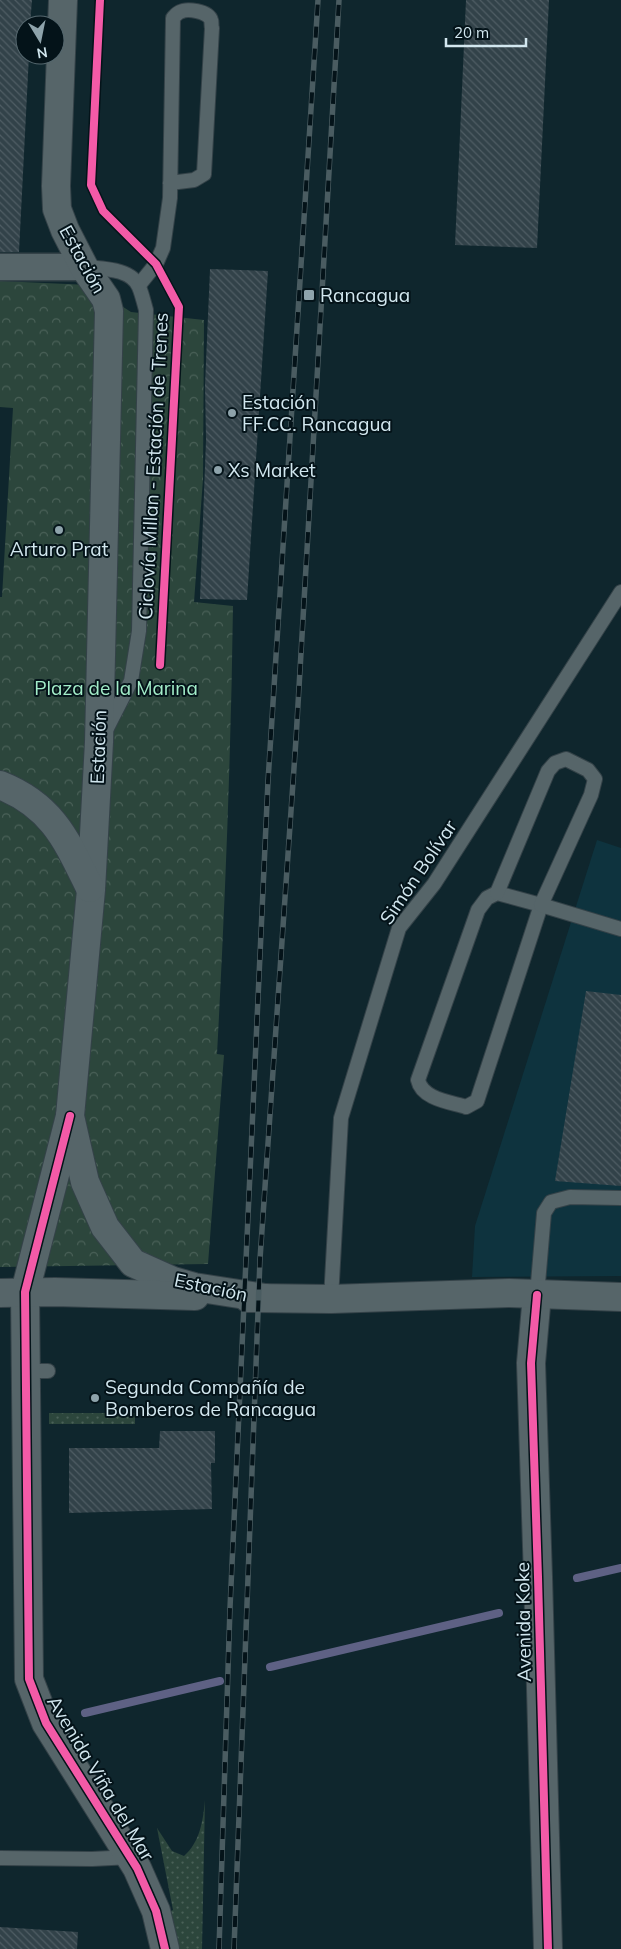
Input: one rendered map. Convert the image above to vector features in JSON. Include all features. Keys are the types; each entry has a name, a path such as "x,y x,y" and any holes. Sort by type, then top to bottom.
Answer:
{"main road":[{"name":"Estación","path":"63,0 56,186 58,209 65,230 84,267 106,299 109,311 99,742 91,890 70,1116 85,1182 105,1227 133,1263 172,1281 194,1287 265,1298"},
{"path":"0,785 20,793 48,815 65,838 91,890"},
{"name":"Avenida Viña del Mar","path":"70,1116 12,1292 36,1371 29,1679 46,1723 131,1857 156,1911 165,1949"},
{"path":"12,1292 331,1299 509,1294 621,1297"},
{"name":"Avenida Koke","path":"537,1295 531,1363 548,1949"}],"street":[{"path":"0,267 84,267"}],"lane":[{"path":"139,285 156,264 163,248 170,183 173,18 178,13 184,11 196,11 207,15 211,20 212,28 204,174 194,180 170,183"},
{"path":"84,267 120,272 130,278 139,285 146,310 139,631 130,682 120,706 99,742"},
{"name":"Simón Bolívar","path":"331,1299 341,1118 399,928 434,884 621,592"},
{"path":"497,894 548,771 555,763 566,759 588,770 595,779 591,795 541,905 477,1101 466,1107 427,1094 419,1087 418,1080 478,910 487,898 497,894 541,905 621,929"},
{"path":"537,1295 544,1213 551,1202 570,1197 621,1198"},
{"path":"0,1858 92,1859 131,1857"}],"shaded area":[{"path":"597,840 621,848 621,1276 472,1277 475,1226"}],"green space":[{"name":"Plaza de la Marina","path":"0,281 89,285 131,312 204,320 203,479 194,602 233,606 223,942 217,1054 224,1055 208,1264 0,1267 0,597 2,597 13,408 0,407"},
{"path":"49,1413 135,1413 135,1424 49,1424"},
{"path":"205,1800 202,1949 174,1949 167,1913 173,1910 157,1828 172,1851 184,1856 197,1838 202,1823"}],"building":[{"path":"0,0 32,0 31,15 15,15 15,65 28,65 19,252 0,252"},
{"path":"466,0 549,0 537,248 455,245"},
{"name":"Estación FF.CC. Rancagua","path":"210,269 268,271 247,600 200,599"},
{"path":"586,991 621,995 621,1186 555,1181"},
{"path":"160,1431 215,1431 215,1463 211,1463 212,1509 69,1513 69,1448 159,1448"},
{"path":"0,1927 78,1932 77,1949 0,1949"}],"waterway":[{"path":"577,1578 621,1568"},
{"path":"270,1667 499,1613"},
{"path":"85,1713 220,1681"}],"railway":[{"path":"219,1949 230,1608 268,781 318,0"},
{"path":"234,1949 260,1259 296,739 339,0"}],"cycle path":[{"name":"Ciclovía Millan - Estación de Trenes","path":"100,0 91,185 103,211 156,264 179,307 160,665"},
{"path":"70,1116 25,1292 29,1679 46,1723 137,1868 156,1911 165,1949"},
{"path":"537,1295 531,1363 548,1949"}],"place":[{"name":"Rancagua","path":"309,295"},
{"name":"Estación FF.CC. Rancagua","path":"232,413"},
{"name":"Xs Market","path":"218,470"},
{"name":"Arturo Prat","path":"59,530"},
{"name":"Segunda Compañía de Bomberos de Rancagua","path":"95,1398"}]}
